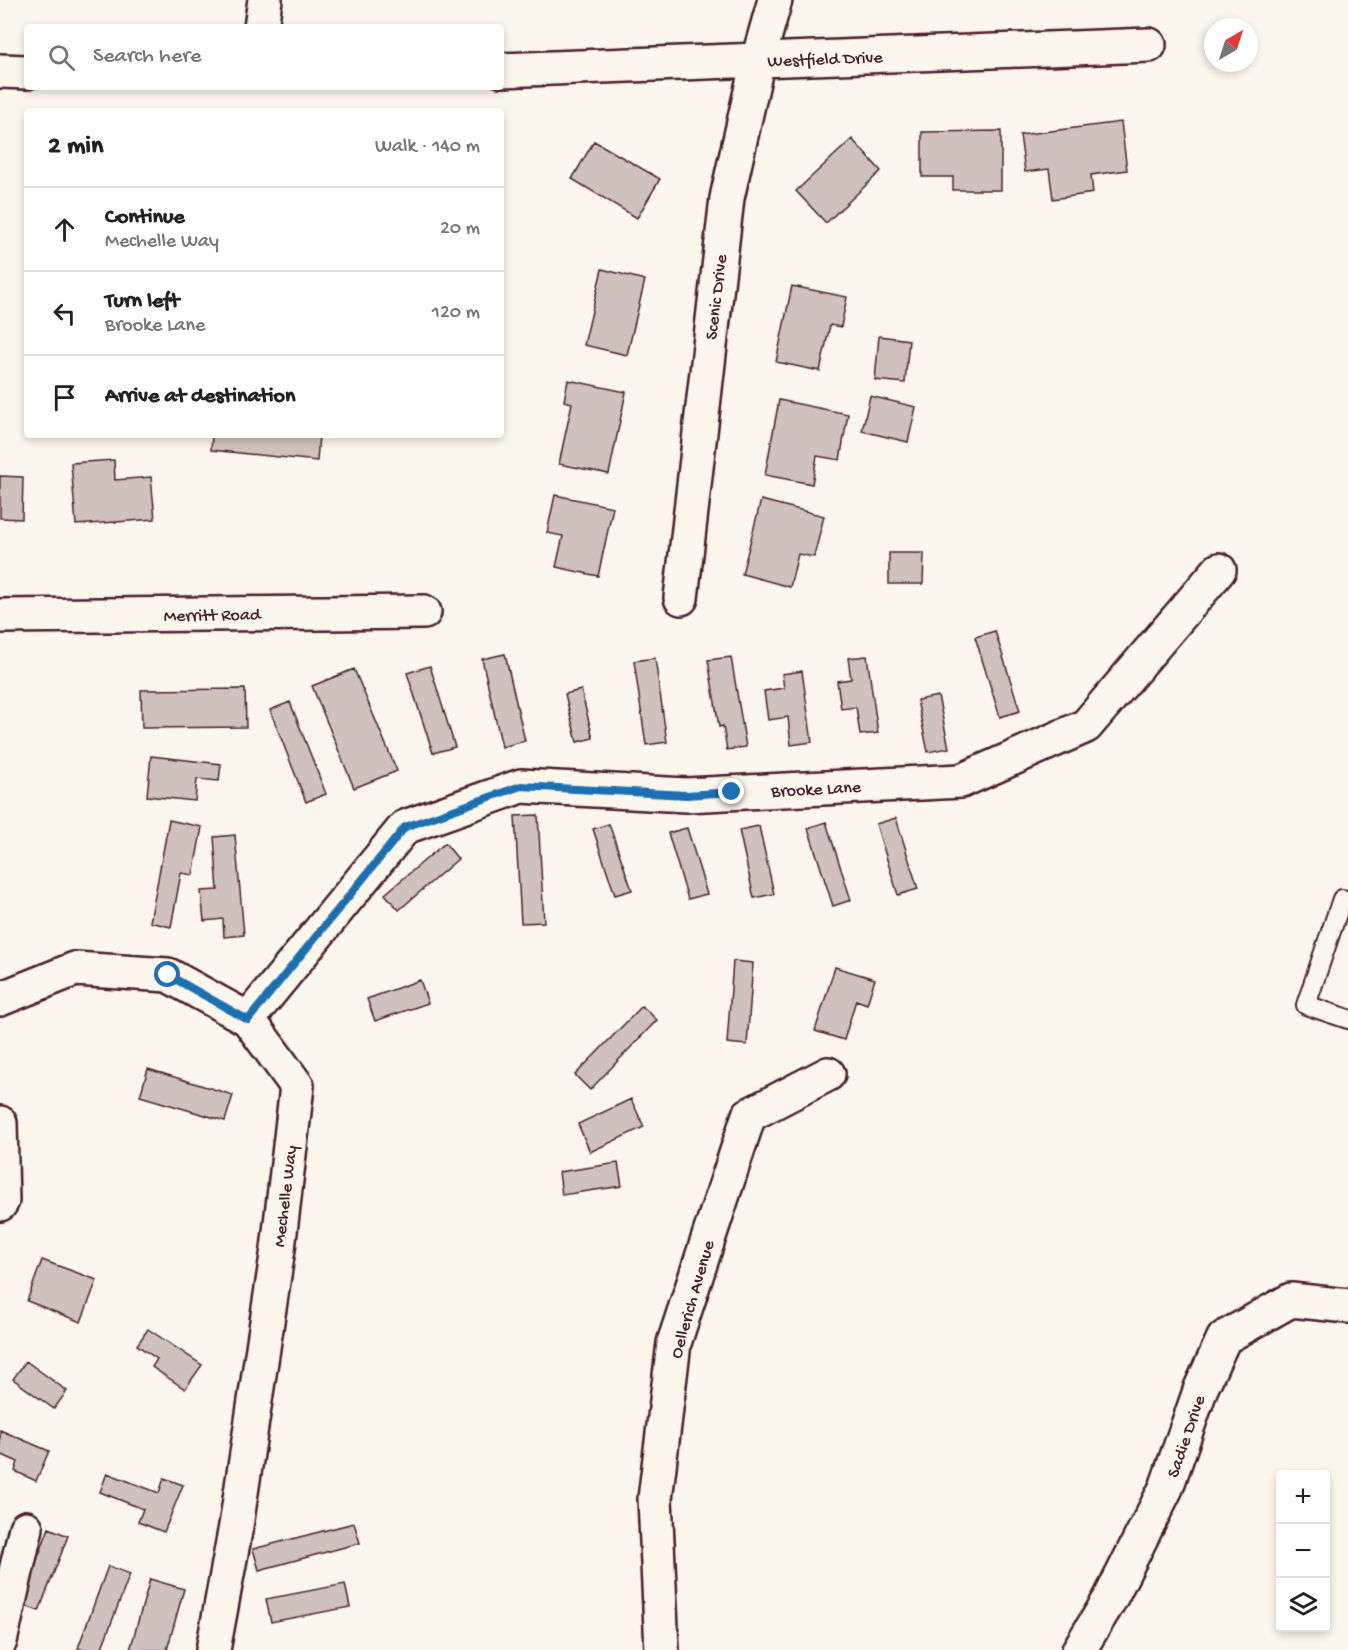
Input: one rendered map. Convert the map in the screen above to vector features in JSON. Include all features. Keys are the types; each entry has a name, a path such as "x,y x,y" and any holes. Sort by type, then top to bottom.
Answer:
{"street":[{"path":"261,24 265,0"},
{"name":"Scenic Drive","path":"681,598 727,198 758,60 775,0"},
{"name":"Westfield Drive","path":"504,70 1149,45"},
{"path":"0,71 24,72"},
{"name":"Brooke Lane","path":"248,1020 405,827 521,786 686,795 961,781 1086,726 1219,570"},
{"name":"Merritt Road","path":"0,616 424,612"},
{"name":"Mechelle Way","path":"0,999 75,969 168,975 248,1020 297,1086 278,1249 236,1526 213,1650"},
{"name":"Oellerich Avenue","path":"662,1650 655,1498 674,1343 749,1115 828,1074"},
{"path":"0,1123 2,1201 0,1204"},
{"name":"Sadie Drive","path":"1079,1650 1110,1599 1166,1488 1201,1388 1224,1338 1291,1300 1348,1306"},
{"path":"0,1641 26,1528"}],"lane":[{"path":"1348,901 1342,899 1306,1005 1348,1019"}],"building":[{"path":"1121,122 1127,170 1091,175 1093,193 1053,199 1049,169 1025,172 1020,135"},
{"path":"1001,131 1001,190 953,190 953,177 922,177 922,132"},
{"path":"852,139 881,171 826,223 796,191"},
{"path":"594,141 660,179 637,218 572,179"},
{"path":"602,269 645,280 627,355 584,345"},
{"path":"792,286 847,297 841,327 830,325 820,371 776,362"},
{"path":"879,336 909,340 905,383 875,380"},
{"path":"568,380 626,392 609,474 559,464 572,403 564,401"},
{"path":"870,396 916,407 908,442 862,431"},
{"path":"779,400 848,414 840,460 817,456 812,484 765,475"},
{"path":"212,438 319,438 317,461 211,450"},
{"path":"114,460 115,480 151,477 155,519 76,525 71,463"},
{"path":"0,476 23,477 22,519 0,518"},
{"path":"555,495 613,507 598,576 556,567 563,536 547,533"},
{"path":"761,500 824,516 814,557 798,554 790,587 742,574"},
{"path":"889,553 924,553 923,584 889,584"},
{"path":"995,631 1020,711 1000,717 975,637"},
{"path":"505,654 525,741 502,747 482,659"},
{"path":"867,656 878,733 860,735 856,707 841,709 837,681 851,679 848,658"},
{"path":"731,657 746,747 727,750 723,726 719,727 708,660"},
{"path":"655,658 667,742 646,745 634,661"},
{"path":"430,666 455,747 433,753 407,673"},
{"path":"354,669 397,771 354,788 312,686"},
{"path":"802,671 812,742 791,745 788,717 768,720 764,691 784,688 782,674"},
{"path":"245,689 246,727 142,728 141,690"},
{"path":"581,690 593,738 577,742 565,694"},
{"path":"938,696 949,748 928,752 917,700"},
{"path":"290,702 326,794 306,802 270,710"},
{"path":"151,756 221,764 219,781 197,779 195,801 147,796"},
{"path":"538,815 544,922 521,923 515,816"},
{"path":"896,818 918,889 898,895 876,824"},
{"path":"169,820 202,827 193,875 181,873 171,927 150,922"},
{"path":"826,822 851,900 833,906 808,828"},
{"path":"609,824 632,890 615,895 593,829"},
{"path":"759,826 774,894 754,898 739,830"},
{"path":"687,828 707,894 688,899 668,833"},
{"path":"235,835 244,935 224,937 223,919 204,921 201,891 218,890 214,837"},
{"path":"445,843 458,859 399,910 385,894"},
{"path":"733,961 753,963 747,1045 727,1043"},
{"path":"835,967 875,979 867,1004 856,1000 844,1040 815,1031"},
{"path":"420,980 428,1003 375,1021 367,999"},
{"path":"642,1006 657,1020 590,1090 575,1075"},
{"path":"148,1069 233,1095 225,1121 140,1096"},
{"path":"631,1099 644,1127 590,1152 578,1124"},
{"path":"618,1163 622,1186 562,1195 559,1172"},
{"path":"42,1260 97,1280 81,1322 27,1301"},
{"path":"148,1329 202,1365 185,1389 152,1367 157,1359 137,1345"},
{"path":"26,1361 67,1391 54,1409 13,1379"},
{"path":"0,1430 49,1451 36,1481 15,1471 18,1462 0,1454"},
{"path":"107,1473 159,1493 164,1478 183,1485 164,1532 138,1522 143,1509 100,1492"},
{"path":"354,1523 360,1543 259,1570 253,1549"},
{"path":"49,1528 68,1536 39,1611 20,1604"},
{"path":"108,1566 130,1574 101,1650 83,1650 78,1648"},
{"path":"150,1579 184,1589 167,1650 130,1650"},
{"path":"345,1584 350,1607 271,1622 266,1599"}],"route":[{"path":"168,975 248,1020 405,827 521,786 686,795 732,792"}]}
